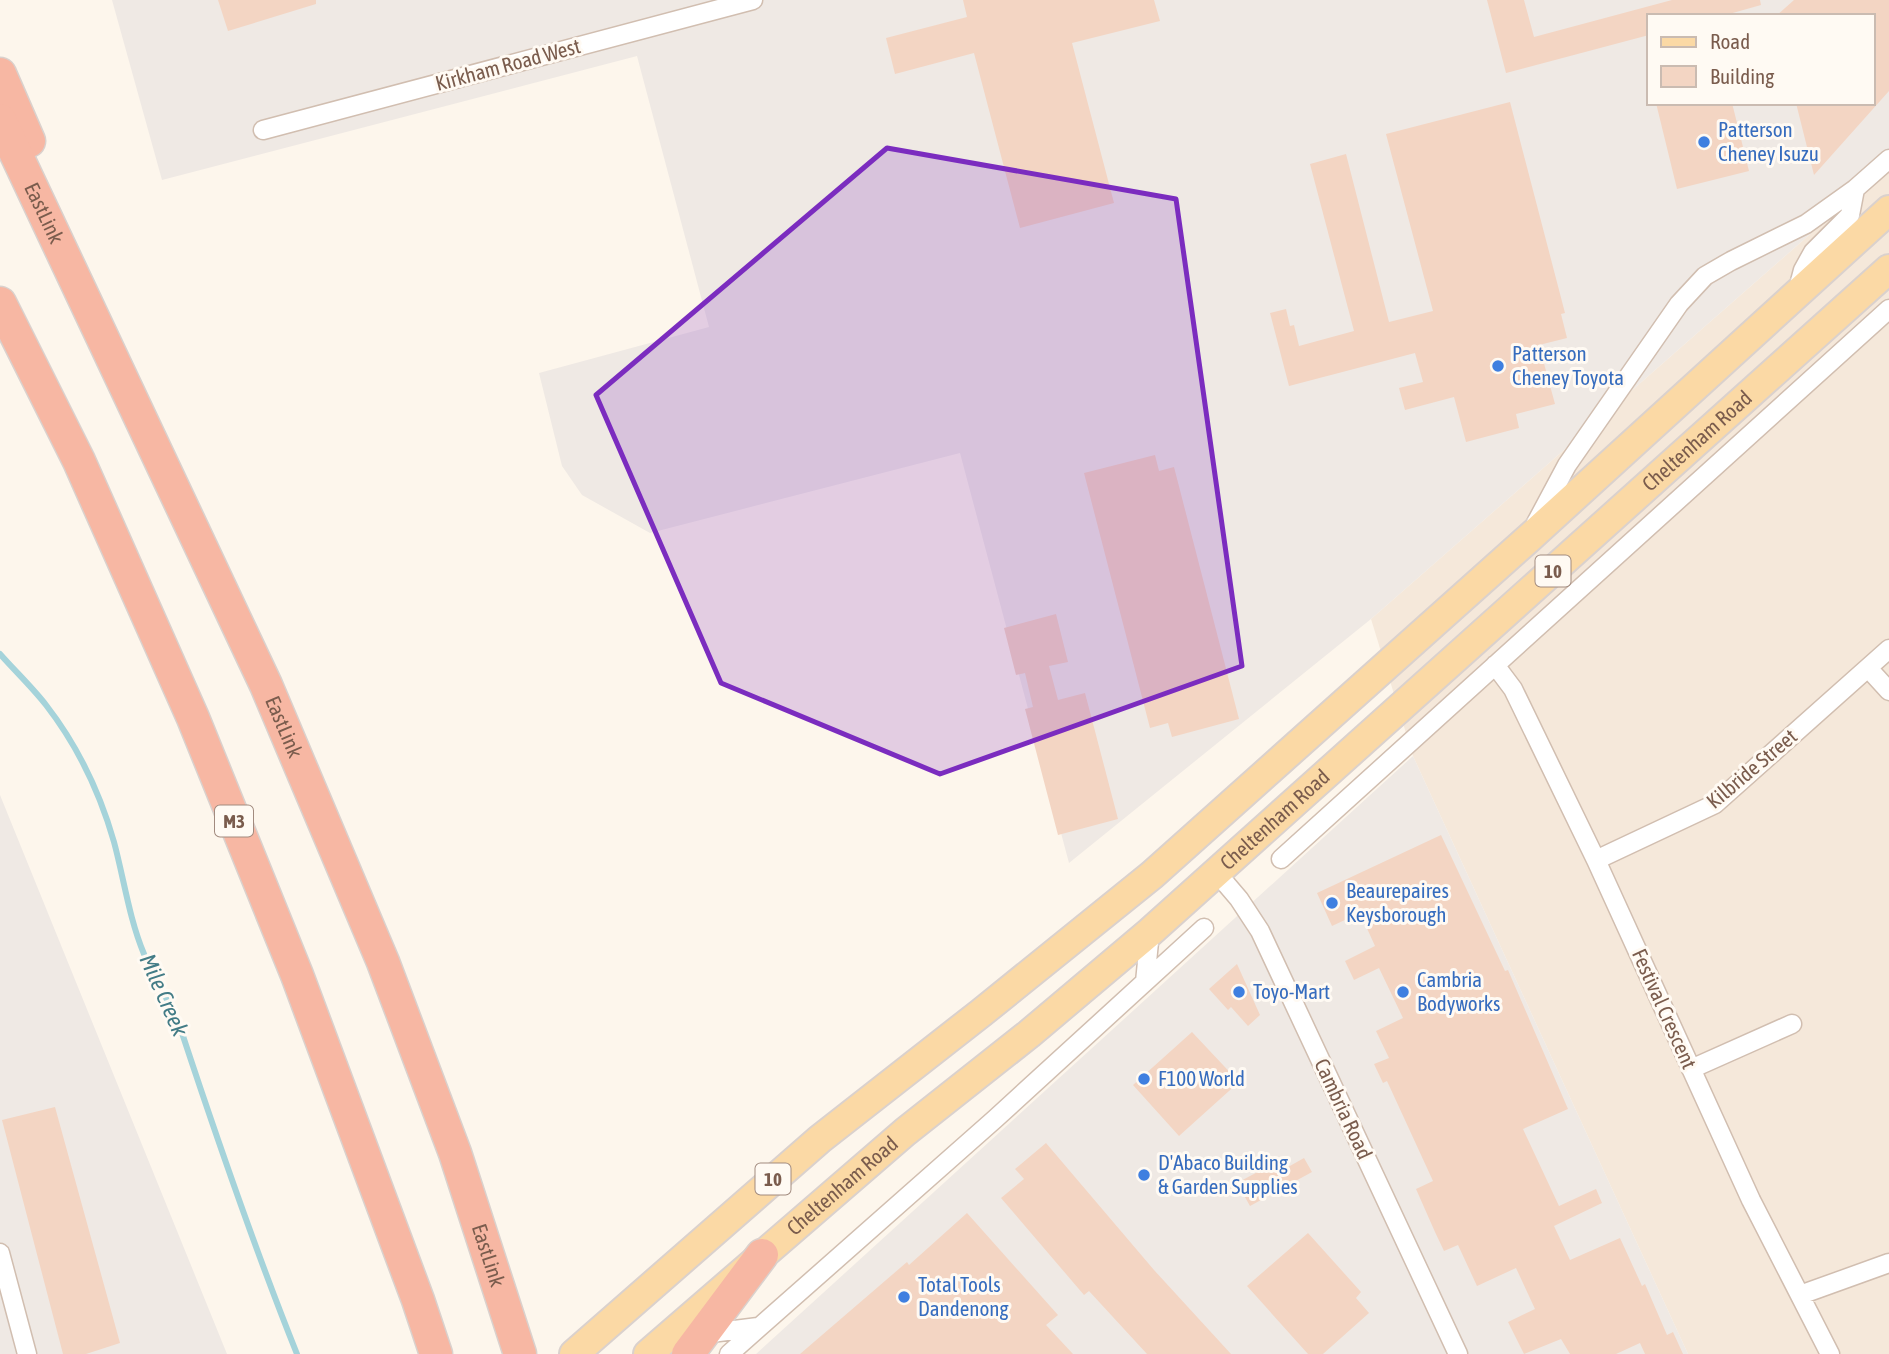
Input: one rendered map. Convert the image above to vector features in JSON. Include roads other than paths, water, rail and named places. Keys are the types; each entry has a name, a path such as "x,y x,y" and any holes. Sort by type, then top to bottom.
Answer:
{"highway":[{"path":"0,74 266,685"},
{"name":"EastLink","path":"0,120 266,685 383,962 455,1153 517,1343"},
{"name":"M3","path":"0,303 79,461 192,718 297,975 436,1354"},
{"path":"695,1344 762,1255"}],"main road":[{"name":"Cheltenham Road","path":"573,1354 820,1139 1152,875 1889,210"},
{"path":"1854,242 1889,230"},
{"name":"Cheltenham Road","path":"648,1354 905,1132 1029,1034 1150,932 1889,269"},
{"path":"1185,845 1216,872"}],"street":[{"name":"Kirkham Road West","path":"263,130 753,0"},
{"name":"Cheltenham Road","path":"1528,538 1567,465 1679,304 1698,283 1731,261 1806,224 1855,189 1889,159"},
{"path":"1797,292 1803,270 1813,252 1849,217 1855,189"},
{"name":"Cheltenham Road","path":"1280,859 1889,309"},
{"name":"Kilbride Street","path":"1596,860 1715,804 1889,649"},
{"name":"Festival Crescent","path":"1496,665 1516,694 1596,860 1751,1200 1830,1354"},
{"path":"1868,668 1889,691"},
{"path":"1313,786 1330,786 1346,793 1354,792"},
{"name":"Cambria Road","path":"1216,872 1260,930 1458,1354"},
{"path":"729,1354 995,1119 1204,928"},
{"path":"1145,982 1150,932"},
{"path":"1691,1069 1792,1024"},
{"path":"0,1253 27,1354"},
{"path":"1801,1295 1889,1263"},
{"path":"695,1344 758,1327"}],"waterway":[{"name":"Mile Creek","path":"0,654 57,720 95,788 114,842 139,940 181,1030 236,1193 297,1354"}],"place":[{"name":"Patterson Cheney Isuzu","path":"1704,142"},
{"name":"Patterson Cheney Toyota","path":"1498,366"},
{"name":"Beaurepaires Keysborough","path":"1332,903"},
{"name":"Toyo-Mart","path":"1239,992"},
{"name":"Cambria Bodyworks","path":"1403,992"},
{"name":"F100 World","path":"1144,1079"},
{"name":"D'Abaco Building & Garden Supplies","path":"1144,1175"},
{"name":"Total Tools Dandenong","path":"904,1297"}]}
